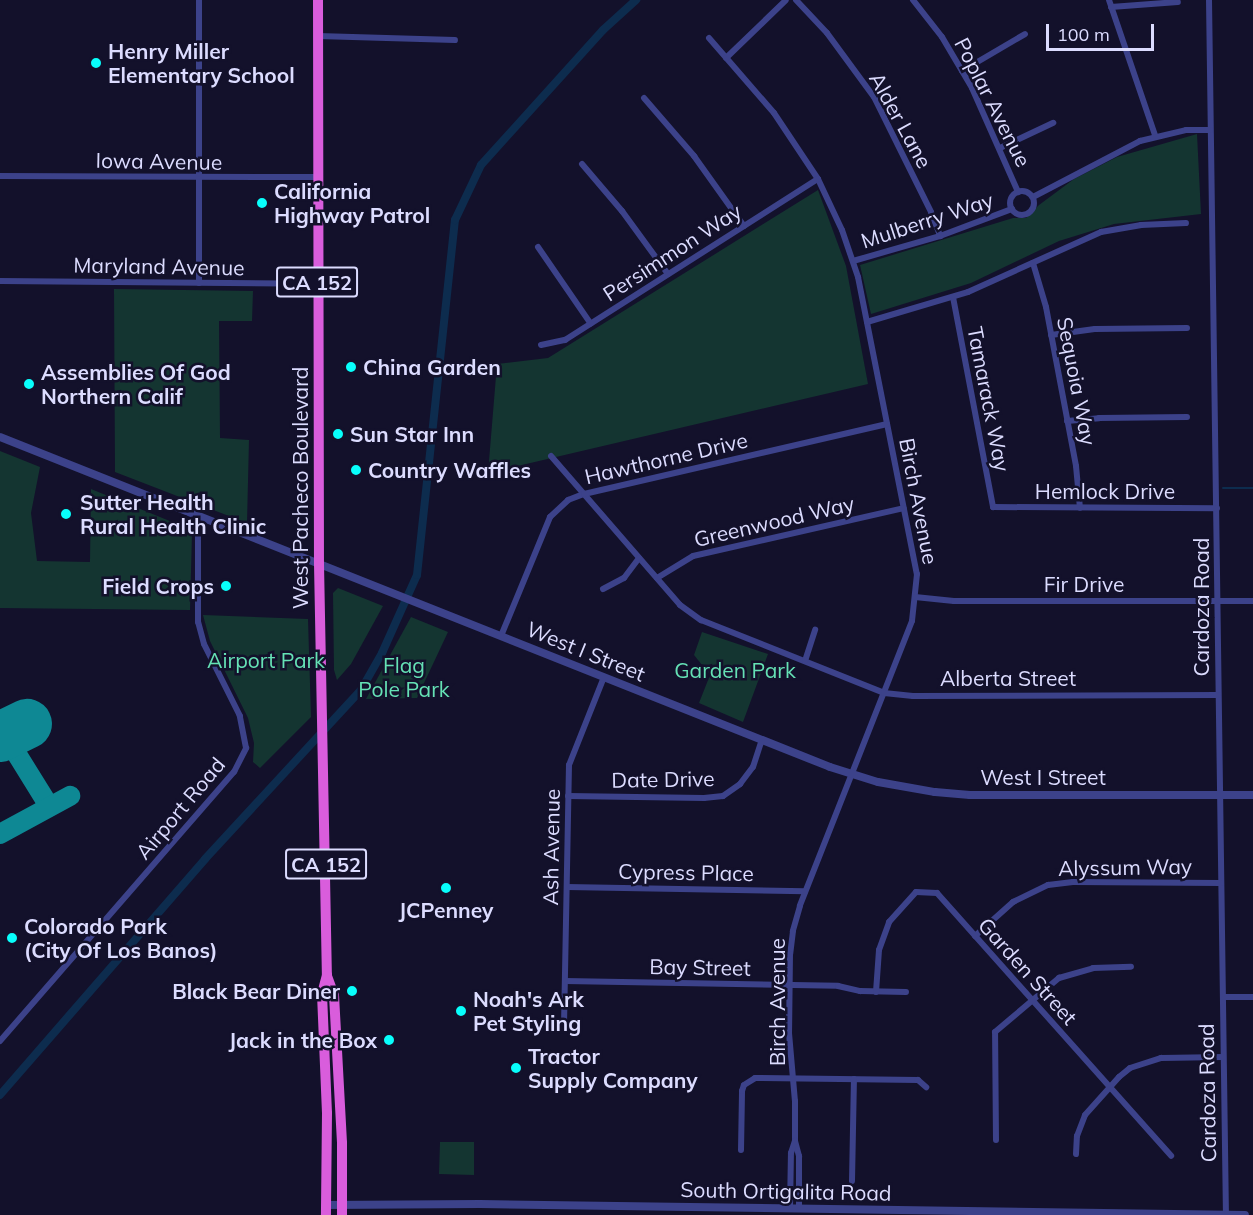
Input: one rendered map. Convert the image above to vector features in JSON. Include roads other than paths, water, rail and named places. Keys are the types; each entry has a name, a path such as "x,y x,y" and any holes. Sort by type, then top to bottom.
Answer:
{"highway":[{"name":"West Pacheco Boulevard","path":"318,0 317,284 319,564 327,975 322,993 327,1113 326,1210"},
{"name":"West Pacheco Boulevard","path":"327,975 334,995 342,1143 342,1210"}],"street":[{"path":"199,0 199,283"},
{"path":"726,58 786,0"},
{"name":"Alder Lane","path":"796,0 827,33 874,97 931,212 940,236"},
{"name":"Poplar Avenue","path":"913,0 942,37 962,71 1000,148 1018,192"},
{"name":"Cardoza Road","path":"1209,0 1226,1215"},
{"path":"1155,135 1110,3 1178,2"},
{"path":"962,71 1025,34"},
{"path":"318,36 454,40"},
{"name":"Birch Avenue","path":"709,38 774,112 818,179 853,261 917,574 912,621 806,891 793,931 789,1047 793,1078 795,1141 799,1156 794,1208"},
{"path":"644,98 694,156 744,226"},
{"path":"1000,148 1053,123"},
{"path":"1034,197 1078,172 1155,135 1185,130 1210,130"},
{"path":"582,164 622,211 668,274"},
{"name":"Iowa Avenue","path":"0,176 318,177"},
{"name":"Persimmon Way","path":"542,345 565,340 818,179"},
{"path":"1023,190 1034,197 1035,206 1026,215 1020,216 1011,209 1012,197 1018,192 1023,190"},
{"name":"Mulberry Way","path":"853,261 940,236 1011,209"},
{"path":"867,322 953,297 1033,263 1069,244 1101,232 1141,225 1186,223"},
{"path":"538,247 591,324"},
{"name":"Sequoia Way","path":"1033,263 1051,335 1080,508"},
{"name":"Maryland Avenue","path":"0,281 317,284"},
{"name":"Tamarack Way","path":"953,297 993,507"},
{"path":"1051,335 1095,329 1187,327"},
{"path":"1067,421 1099,418 1187,417"},
{"name":"Hawthorne Drive","path":"501,636 550,517 568,500 584,494 887,424"},
{"name":"West I Street","path":"0,437 852,775 914,790 959,794 1253,795"},
{"name":"Alberta Street","path":"551,456 680,605 701,620 884,693 913,696 1218,695"},
{"name":"Hemlock Drive","path":"993,507 1217,508"},
{"name":"Greenwood Way","path":"657,578 693,556 904,508"},
{"name":"Airport Road","path":"0,1041 234,772 246,748 240,716 204,644 198,622 198,516"},
{"path":"603,589 624,578 639,558"},
{"name":"Fir Drive","path":"915,597 954,601 1253,601"},
{"path":"805,661 815,630"},
{"name":"Ash Avenue","path":"564,1024 569,765 604,677"},
{"name":"Date Drive","path":"568,796 704,798 723,796 740,784 753,767 762,740"},
{"name":"Alyssum Way","path":"975,936 1013,902 1048,885 1073,882 1221,883"},
{"name":"Cypress Place","path":"567,886 806,891"},
{"name":"Garden Street","path":"876,992 877,963 883,933 896,911 916,892 937,893 1171,1156"},
{"path":"996,1140 996,1032 1049,984 1070,973 1094,968 1131,968"},
{"name":"Bay Street","path":"565,981 838,986 876,992 906,992"},
{"path":"1222,998 1253,997"},
{"path":"1076,1154 1077,1136 1085,1115 1109,1087 1130,1068 1161,1058 1223,1057"},
{"path":"741,1150 742,1091 747,1083 755,1078 918,1080 926,1087"},
{"path":"852,1181 854,1079"},
{"name":"South Ortigalita Road","path":"326,1210 742,1212 794,1208 973,1213 1245,1215"}],"waterway":[{"path":"0,1095 205,859 361,690 382,653 417,575 455,220 481,165 603,30 636,0"},
{"path":"1223,488 1253,488"}],"place":[{"name":"Henry Miller Elementary School","path":"96,63"},
{"name":"California Highway Patrol","path":"262,203"},
{"name":"China Garden","path":"351,367"},
{"name":"Assemblies Of God Northern Calif","path":"29,384"},
{"name":"Sun Star Inn","path":"338,434"},
{"name":"Country Waffles","path":"356,470"},
{"name":"Sutter Health Rural Health Clinic","path":"66,514"},
{"name":"Field Crops","path":"226,586"},
{"name":"JCPenney","path":"446,888"},
{"name":"Colorado Park (City Of Los Banos)","path":"12,938"},
{"name":"Black Bear Diner","path":"352,991"},
{"name":"Noah's Ark Pet Styling","path":"461,1011"},
{"name":"Jack in the Box","path":"389,1040"},
{"name":"Tractor Supply Company","path":"516,1068"}],"park label":[{"name":"Airport Park","path":"266,660"},
{"name":"Garden Park","path":"735,670"},
{"name":"Flag Pole Park","path":"404,677"}]}
